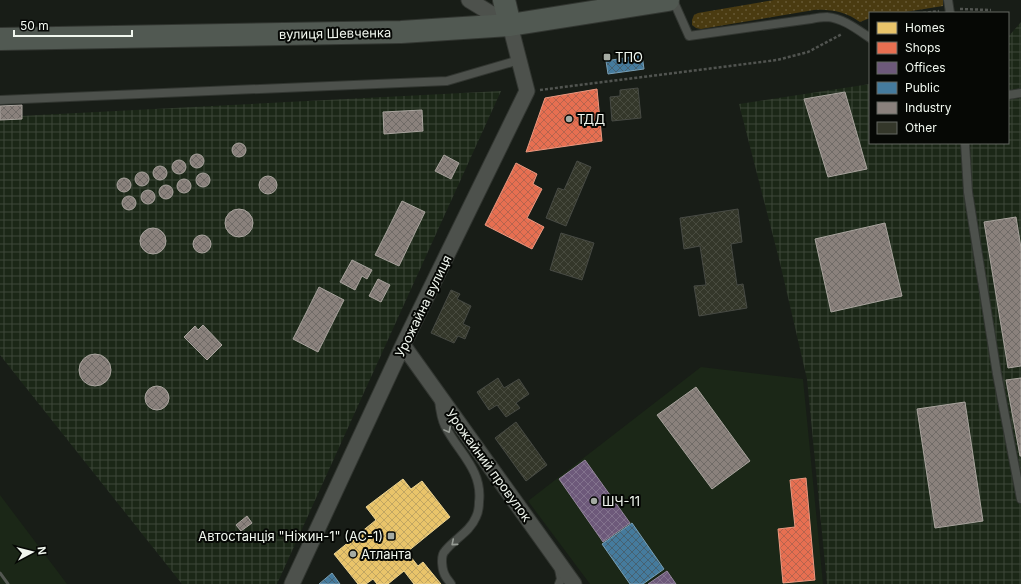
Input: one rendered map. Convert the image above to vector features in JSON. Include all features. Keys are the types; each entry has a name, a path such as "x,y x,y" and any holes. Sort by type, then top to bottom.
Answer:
{"main road":[{"path":"504,0 510,25"},
{"name":"вулиця Шевченка","path":"0,39 401,32 510,25 668,0"}],"street":[{"path":"469,0 510,25 527,91"},
{"name":"Урожайна вулиця","path":"292,584 403,345 527,91"},
{"name":"Урожайний провулок","path":"403,345 574,584"}],"lane":[{"path":"673,0 689,36 827,17 839,20 854,27 869,37"},
{"path":"948,0 950,12"},
{"path":"0,100 447,81 519,60"},
{"path":"1009,95 1021,93"},
{"path":"965,144 968,192 997,374 1021,499"},
{"path":"438,393 440,410 445,425 475,473 478,480 479,489 479,501 476,517 460,537 444,551 443,567 445,576 451,584"},
{"path":"554,555 560,572 561,579 559,584"}],"path":[{"path":"527,91 777,60 808,52 854,27"}],"shaded area":[{"path":"774,0 943,0 943,6 905,12 869,12 869,18 860,22 844,14 833,11 814,10 701,29 692,25 694,15 698,13"},
{"path":"1021,22 1021,584 827,584 807,379 780,263 739,104 869,84 869,144 1009,144 1009,36"},
{"path":"501,91 277,584 182,584 0,355 0,117"},
{"path":"701,367 803,379 823,584 590,584 528,501"},
{"path":"0,495 67,584 0,584"}],"building: Homes":[{"name":"Автостанція \"Ніжин-1\" (АС-1)","path":"403,479 411,489 422,481 450,517 407,552 418,566 423,562 441,584 414,584 404,571 388,584 377,584 373,579 366,584 358,584 334,554 376,520 366,507"}],"building: Shops":[{"name":"ТДД","path":"597,89 602,141 526,152 545,98"},
{"path":"516,163 537,174 533,184 542,189 527,218 544,227 532,249 485,225"},
{"path":"806,478 815,580 783,583 778,529 795,527 790,480"}],"building: Offices":[{"name":"ШЧ-11","path":"585,460 630,523 603,542 559,479"},
{"path":"667,571 676,584 648,584"}],"building: Public":[{"path":"642,55 644,69 608,74 606,61"},
{"path":"632,523 664,569 643,584 630,584 602,544"},
{"path":"332,573 340,584 319,584"}],"building: Industry":[{"path":"845,92 867,169 828,177 804,99"},
{"path":"22,105 22,119 0,120 0,106"},
{"path":"422,110 423,131 384,134 383,112"},
{"path":"239,143 244,145 246,150 244,155 239,157 234,155 232,150 234,145"},
{"path":"197,154 202,156 204,161 202,166 197,168 192,166 190,161 192,156"},
{"path":"444,155 459,163 451,179 435,171"},
{"path":"179,160 184,162 186,167 184,172 179,174 174,172 172,167 174,162"},
{"path":"160,166 165,168 167,173 165,178 160,180 155,178 153,173 155,168"},
{"path":"142,172 147,174 149,179 147,184 142,186 137,184 135,179 137,174"},
{"path":"203,173 208,175 210,180 208,185 203,187 198,185 196,180 198,175"},
{"path":"264,176 272,176 277,181 275,192 272,194 264,194 259,189 259,181"},
{"path":"124,178 129,180 131,185 129,190 124,192 119,190 117,185 119,180"},
{"path":"184,179 189,181 191,186 189,191 184,193 179,191 177,186 179,181"},
{"path":"166,185 171,187 173,192 171,197 166,199 161,197 159,192 161,187"},
{"path":"148,190 153,192 155,197 153,202 148,204 143,202 141,197 143,192"},
{"path":"129,196 134,198 136,203 134,208 129,210 124,208 122,203 124,198"},
{"path":"402,201 425,212 399,266 375,255"},
{"path":"239,209 249,213 253,223 249,233 239,237 229,233 225,223 229,213"},
{"path":"1016,217 1021,248 1021,366 1008,368 984,222"},
{"path":"885,223 902,296 831,312 815,239"},
{"path":"153,228 162,232 166,241 162,250 153,254 144,250 140,241 144,232"},
{"path":"198,235 206,235 211,240 209,251 206,253 198,253 193,248 193,240"},
{"path":"352,260 372,270 367,279 362,276 355,290 340,282"},
{"path":"378,279 390,285 381,302 369,296"},
{"path":"319,287 344,300 318,352 293,339"},
{"path":"203,325 222,345 207,360 184,337 195,326 198,330"},
{"path":"92,354 98,354 108,361 111,370 110,376 104,383 98,386 92,386 82,379 79,373 79,367 86,357"},
{"path":"1021,378 1021,456 1020,456 1006,380"},
{"path":"157,386 165,390 169,398 165,406 157,410 149,406 145,398 149,390"},
{"path":"696,387 750,461 712,489 657,415"},
{"path":"965,402 983,521 935,528 917,409"},
{"path":"247,516 252,523 241,531 236,525"}],"building: Other":[{"path":"638,88 641,118 612,121 610,97 620,96 620,90"},
{"path":"577,161 591,167 566,226 546,218 558,188 564,190"},
{"path":"738,209 742,242 731,244 737,285 743,284 747,308 699,316 694,286 706,285 700,246 684,249 680,218"},
{"path":"561,233 594,243 582,280 550,270"},
{"path":"451,290 460,294 457,299 471,306 463,324 470,327 465,339 458,336 454,343 431,333"},
{"path":"498,378 504,388 519,379 529,394 516,403 520,408 506,417 497,405 489,410 477,392"},
{"path":"516,422 547,465 526,481 495,438"}],"railway":[{"path":"0,573 8,584"}],"place":[{"name":"ТПО","path":"607,57"},
{"name":"ТДД","path":"569,119"},
{"name":"ШЧ-11","path":"594,501"},
{"name":"Автостанція \"Ніжин-1\" (АС-1)","path":"391,536"},
{"name":"Атланта","path":"353,554"}]}
